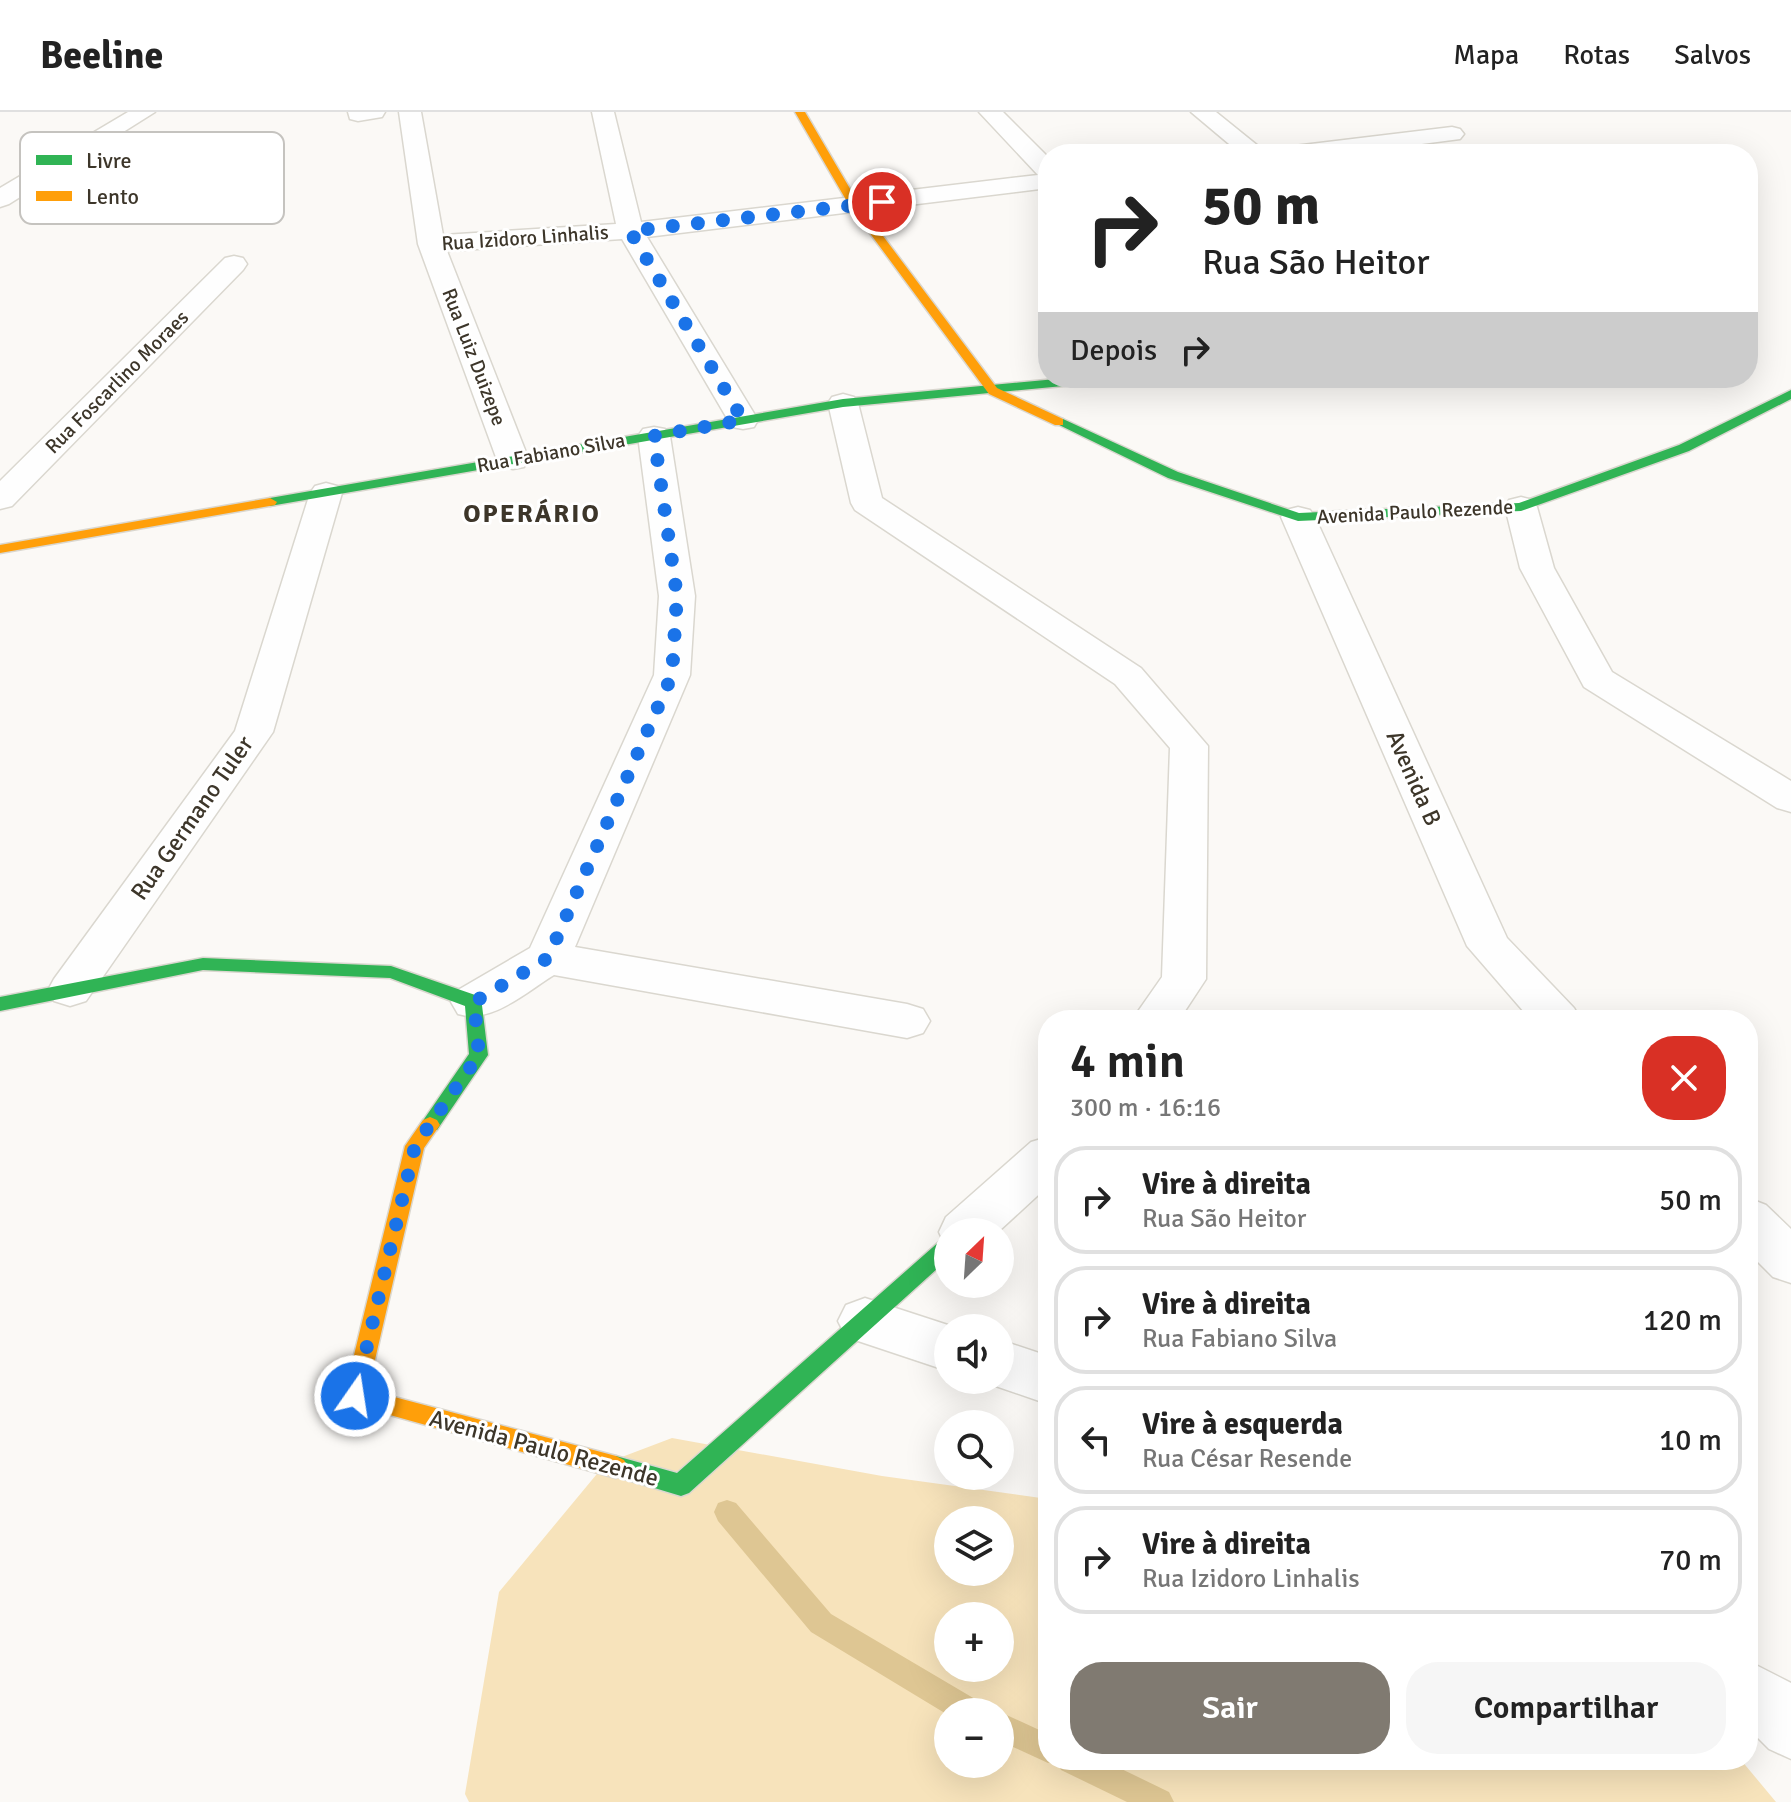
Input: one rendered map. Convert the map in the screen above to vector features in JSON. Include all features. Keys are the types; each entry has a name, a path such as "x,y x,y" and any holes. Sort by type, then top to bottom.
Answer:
{"street":[{"path":"111,132 144,112"},
{"name":"Rua Luiz Duizepe","path":"410,112 431,244 513,460"},
{"path":"603,112 630,231 743,420"},
{"path":"800,112 854,205 993,391"},
{"path":"990,112 1038,161"},
{"path":"1202,112 1243,144"},
{"path":"1369,144 1452,134 1419,112"},
{"name":"Rua Izidoro Linhalis","path":"431,244 630,231 1038,182"},
{"path":"0,199 20,187"},
{"name":"Rua Foscarlino Moraes","path":"0,499 234,264"},
{"name":"Rua Fabiano Silva","path":"0,549 843,403 1038,386"},
{"name":"Avenida Paulo Rezende","path":"993,391 1173,475 1298,517 1521,507 1684,448 1791,394"},
{"path":"843,403 867,503 1128,676 1189,746 1184,979 1162,1010"},
{"path":"0,1004 203,964 391,972 474,1002 548,958 672,675 677,596 654,436"},
{"name":"Rua Germano Tuler","path":"70,990 254,732 326,493"},
{"path":"1521,507 1537,568 1597,679 1791,799"},
{"name":"Avenida B","path":"1298,517 1489,946 1549,1010"},
{"path":"548,958 907,1021"},
{"name":"Avenida Paulo Rezende","path":"474,1002 479,1055 415,1146 355,1396 681,1485 934,1259"},
{"path":"979,1218 1038,1165"},
{"path":"1758,1229 1791,1262"},
{"path":"865,1321 934,1343"},
{"path":"1014,1369 1038,1377"},
{"path":"1758,1698 1791,1727"}],"shaded area":[{"path":"672,1438 934,1483 934,1490 983,1490 1038,1498 1038,1770 1749,1770 1776,1802 469,1802 465,1794 499,1592 606,1463"}],"waterway":[{"path":"727,1512 821,1623 947,1698"},
{"path":"1014,1733 1038,1744"},
{"path":"1092,1770 1159,1802"}],"traffic: fast":[{"path":"270,502 843,403 1038,384"},
{"path":"1059,422 1173,475 1298,517 1521,507 1684,448 1791,394"},
{"path":"0,1004 203,964 391,972 474,1002 479,1055 430,1125"},
{"path":"616,1467 681,1485 934,1259"}],"traffic: slow":[{"path":"800,112 854,205 993,391 1059,422"},
{"path":"0,549 270,502"},
{"path":"430,1125 415,1146 355,1396 616,1467"}],"district":[{"name":"OPERÁRIO","path":"532,514"}],"route":[{"path":"355,1396 415,1146 479,1055 474,1002 548,958 672,675 677,596 654,436 743,420 630,231 882,202"}]}
